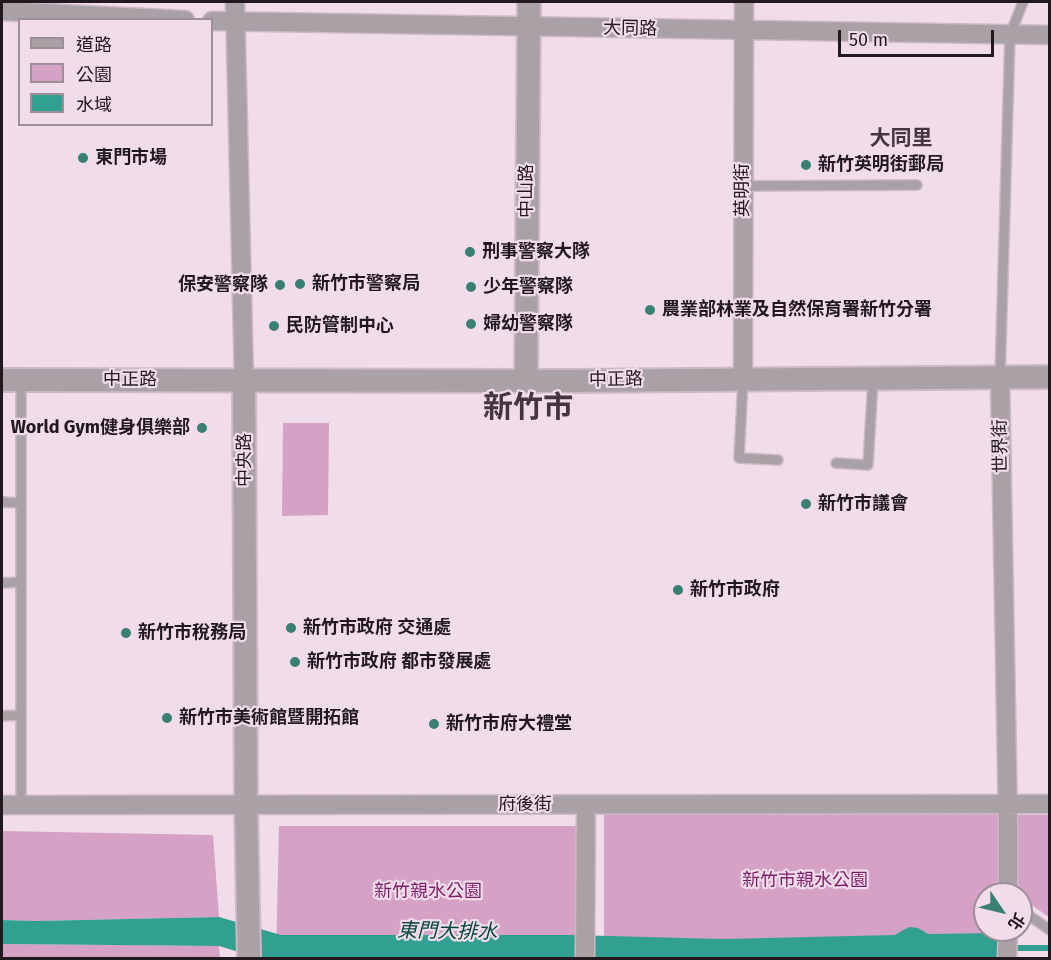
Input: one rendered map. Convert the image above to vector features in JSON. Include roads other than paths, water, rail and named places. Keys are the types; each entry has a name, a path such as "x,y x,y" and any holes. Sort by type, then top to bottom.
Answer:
{"street":[{"name":"中央路","path":"235,2 244,380 249,958"},
{"name":"中山路","path":"526,380 529,2"},
{"name":"英明街","path":"743,379 744,2"},
{"path":"2,11 24,6 162,18"},
{"name":"大同路","path":"213,21 1050,35"},
{"name":"世界街","path":"1000,377 1008,882"},
{"name":"中正路","path":"11,380 1050,377"},
{"name":"府後街","path":"2,805 1050,804"},
{"path":"585,958 586,805"},
{"path":"1007,958 1008,942"}],"lane":[{"name":"世界街","path":"1000,377 1010,35 1023,2"},
{"path":"744,186 917,185"},
{"path":"836,463 868,465 874,378"},
{"path":"743,379 739,458 778,460"},
{"path":"11,380 21,503 21,805"},
{"path":"2,502 21,503"},
{"path":"2,583 21,582"},
{"path":"2,716 21,715"},
{"path":"1033,918 1050,930"}],"water":[{"path":"219,917 281,935 572,935 722,939 895,935 910,927 918,928 928,934 973,933 973,942 998,942 999,958 259,958 219,946 2,944 2,920"}],"waterway":[{"name":"東門大排水","path":"1008,948 1050,948"}],"place":[{"name":"東門市場","path":"83,158"},
{"name":"新竹英明街郵局","path":"806,165"},
{"name":"刑事警察大隊","path":"470,252"},
{"name":"新竹市警察局","path":"300,284"},
{"name":"保安警察隊","path":"280,285"},
{"name":"少年警察隊","path":"471,287"},
{"name":"農業部林業及自然保育署新竹分署","path":"650,310"},
{"name":"婦幼警察隊","path":"471,324"},
{"name":"民防管制中心","path":"274,326"},
{"name":"World Gym健身俱樂部","path":"202,428"},
{"name":"新竹市議會","path":"806,504"},
{"name":"新竹市政府","path":"678,590"},
{"name":"新竹市政府 交通處","path":"291,628"},
{"name":"新竹市稅務局","path":"126,633"},
{"name":"新竹市政府 都市發展處","path":"295,662"},
{"name":"新竹市美術館暨開拓館","path":"167,718"},
{"name":"新竹市府大禮堂","path":"434,724"}],"district":[{"name":"大同里","path":"901,139"},
{"name":"新竹市","path":"528,409"}],"park label":[{"name":"新竹市親水公園","path":"805,881"},
{"name":"新竹親水公園","path":"428,892"}]}
